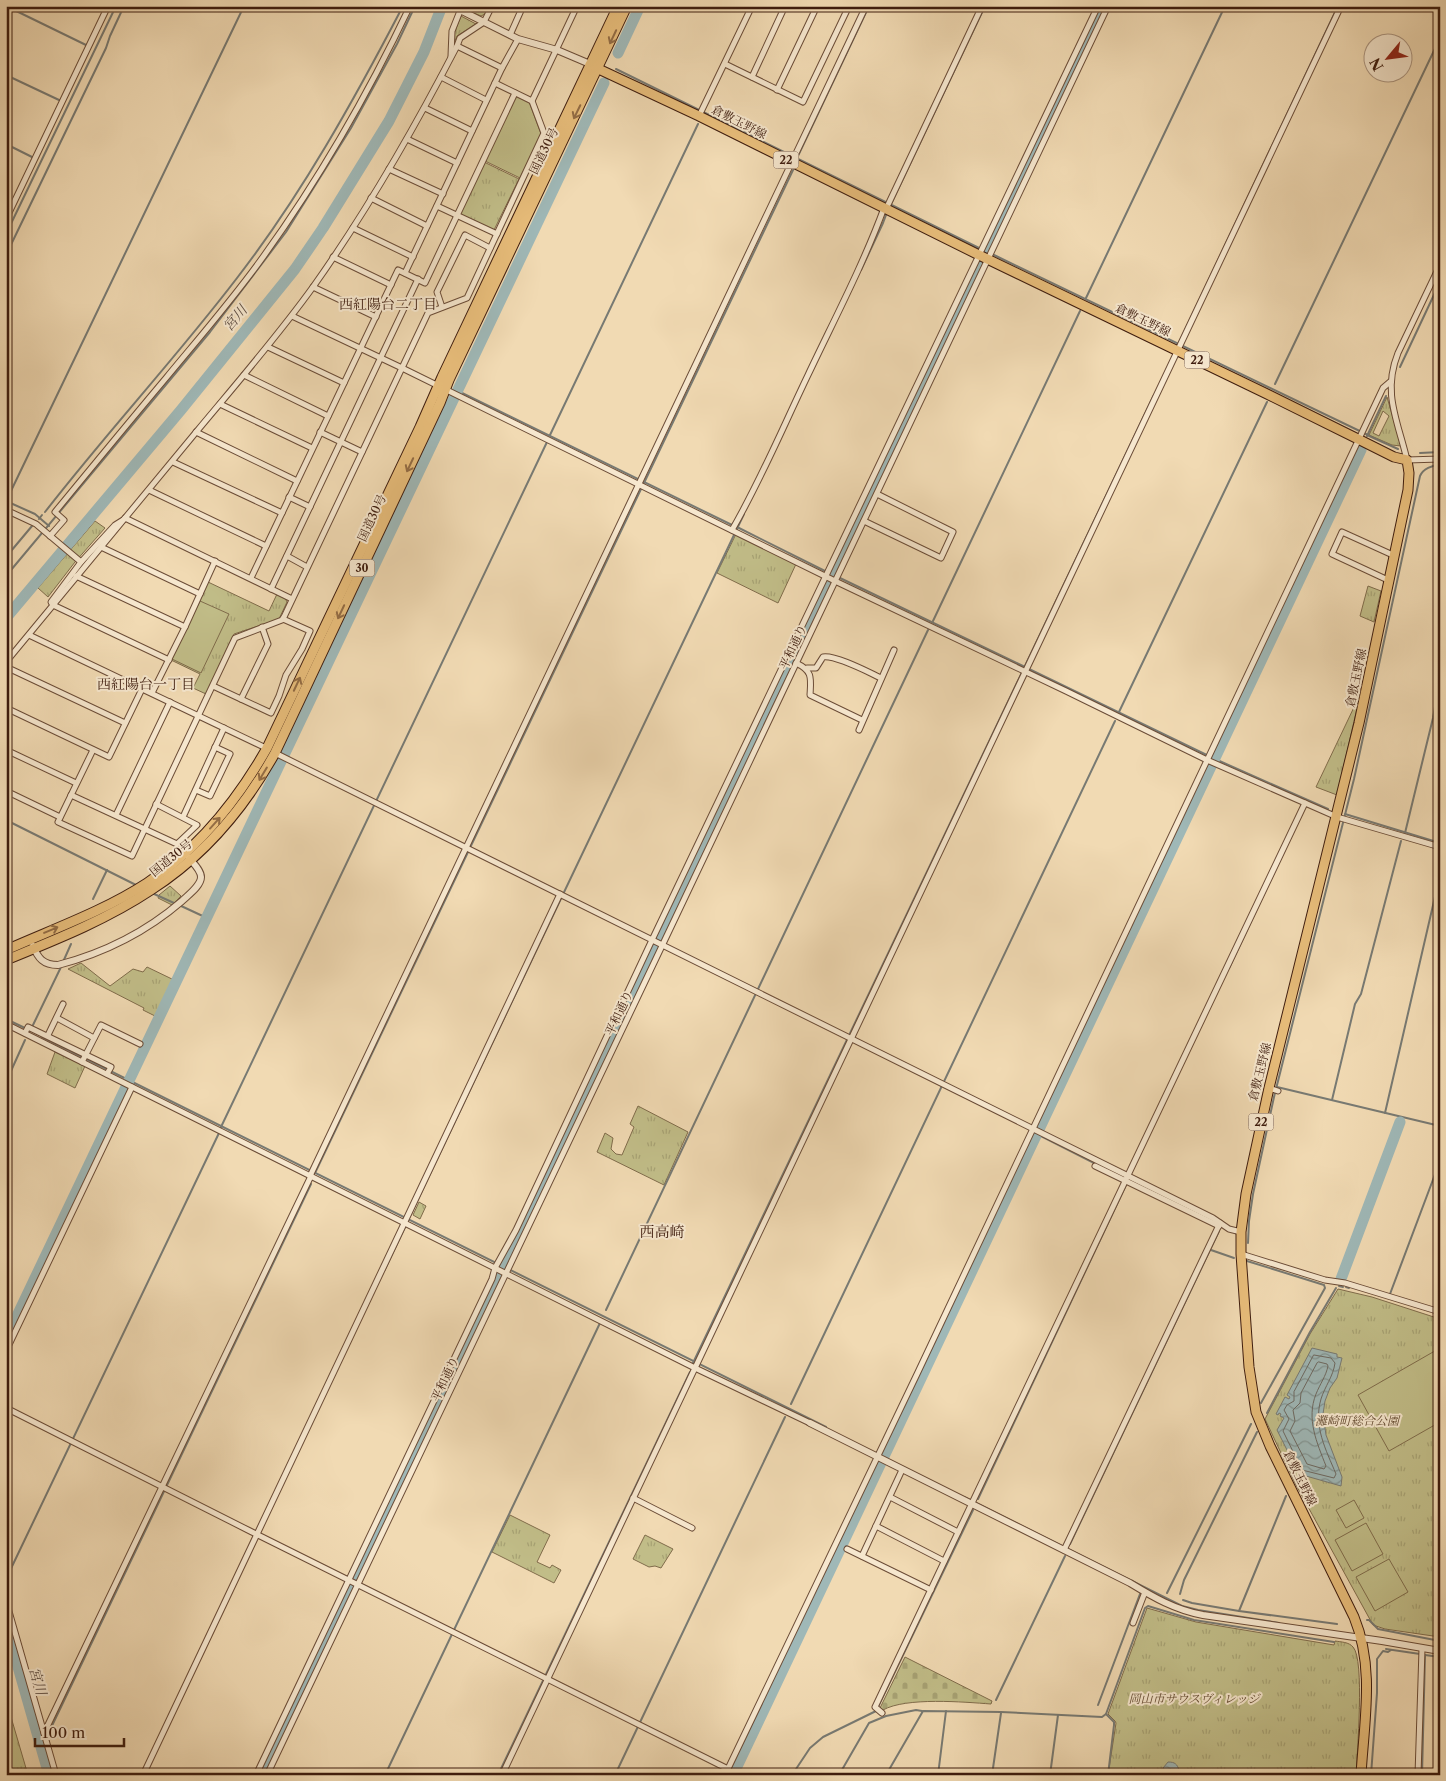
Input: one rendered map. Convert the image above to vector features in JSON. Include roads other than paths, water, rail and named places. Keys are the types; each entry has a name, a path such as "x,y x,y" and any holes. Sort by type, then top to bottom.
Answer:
{"main road":[{"name":"国道30号","path":"6,960 78,930 151,890 188,857 234,800 278,754 594,66 618,6"},
{"name":"国道30号","path":"594,66 627,6"},
{"name":"倉敷玉野線","path":"594,66 701,113 887,206 984,258 1180,347 1362,436 1394,457 1407,460 1409,482 1390,581 1359,723 1342,819 1246,1194 1240,1254 1249,1367 1256,1412 1270,1446 1354,1617 1362,1638 1368,1690 1361,1775"},
{"name":"国道30号","path":"6,950 125,896 188,857"}],"street":[{"path":"6,219 108,6"},
{"path":"51,536 64,520 55,512 211,324 263,257 338,143 382,65 410,6"},
{"path":"6,662 292,316 372,198 425,108 460,38 484,22 492,6"},
{"path":"510,35 524,6"},
{"path":"532,101 576,8 580,6"},
{"path":"701,113 752,6"},
{"path":"752,77 785,6"},
{"path":"778,90 818,6"},
{"path":"725,64 803,102 849,6"},
{"path":"45,1735 311,1174 468,849 640,481 866,6"},
{"path":"735,529 982,6"},
{"path":"984,258 1098,6"},
{"path":"256,1775 497,1266 657,943 828,574 1108,6"},
{"path":"502,1775 546,1677 696,1365 849,1037 1180,347 1341,6"},
{"path":"450,59 452,31 458,8 518,39 557,50 594,66"},
{"path":"405,273 486,100 518,39"},
{"path":"457,46 502,68"},
{"path":"441,77 486,100"},
{"path":"93,750 58,822 132,856 235,638 283,618 428,313 467,298 544,133 532,101 495,83"},
{"path":"251,578 398,270 425,283 515,93"},
{"path":"425,108 472,131"},
{"path":"407,138 457,163"},
{"path":"389,169 443,194"},
{"path":"372,198 428,226"},
{"path":"437,206 497,234"},
{"path":"353,228 413,257"},
{"path":"442,307 437,292 465,235 490,248"},
{"path":"333,257 390,285"},
{"name":"平和通り","path":"267,1775 508,1272 657,943 796,663 834,580 877,494 984,258"},
{"path":"1440,265 1398,353 1390,382 1392,404 1407,460 1440,459"},
{"path":"272,589 418,280"},
{"path":"313,287 376,317"},
{"path":"292,316 640,481 828,574 834,580 1025,670 1217,764 1342,819 1440,847"},
{"path":"268,346 344,383"},
{"path":"244,375 328,416"},
{"path":"725,1775 879,1457 1383,388 1390,382"},
{"path":"220,404 312,448"},
{"path":"196,432 297,481"},
{"path":"320,432 362,452"},
{"path":"173,462 282,513"},
{"path":"149,490 266,546"},
{"path":"864,521 941,558 954,532 877,494"},
{"path":"290,497 310,507"},
{"path":"6,510 32,522 80,561"},
{"path":"125,518 292,599"},
{"path":"125,518 115,525 80,561 50,602 53,606 169,660"},
{"path":"1390,581 1332,554 1342,532 1394,556"},
{"path":"101,548 200,594"},
{"path":"287,556 307,567"},
{"path":"152,694 215,561"},
{"path":"76,576 185,627"},
{"path":"213,686 271,713 286,675 302,649 310,631 283,618"},
{"path":"241,699 268,644 262,627"},
{"path":"29,635 376,802 1034,1129 1126,1179 1213,1218 1219,1225 1241,1232"},
{"path":"859,730 894,650"},
{"path":"796,663 807,668 816,668 823,657 829,656 881,678"},
{"path":"6,667 125,723"},
{"path":"807,668 811,683 810,695 862,720"},
{"path":"6,708 109,757 142,688"},
{"path":"116,815 170,702"},
{"path":"183,817 224,728"},
{"path":"196,790 210,796 230,754 216,747"},
{"path":"6,750 76,783"},
{"path":"6,791 60,817"},
{"path":"71,795 177,844 197,825 156,804"},
{"path":"879,1710 875,1707 1305,803"},
{"path":"30,940 41,961 51,965 58,965 97,953 116,945 150,925 189,895 201,879 200,872 188,857"},
{"path":"143,1775 562,895"},
{"path":"48,1039 63,1004"},
{"path":"57,1018 94,1038"},
{"path":"6,1024 48,1039 129,1085 406,1220 902,1470 973,1502 1065,1548 1165,1603 1193,1613 1362,1638 1422,1652 1440,1651"},
{"path":"84,1058 101,1025 140,1044"},
{"path":"26,1031 36,1029 48,1039 84,1058 111,1067 109,1072"},
{"path":"6,1351 129,1085"},
{"path":"1095,1166 1105,1168"},
{"path":"1065,1548 1219,1225"},
{"path":"1240,1254 1440,1312"},
{"path":"6,1408 728,1769"},
{"path":"862,1556 902,1470"},
{"path":"890,1497 958,1532"},
{"path":"633,1498 692,1528"},
{"path":"876,1526 944,1561"},
{"path":"847,1549 931,1590"},
{"path":"1134,1623 1145,1592"},
{"path":"6,1601 56,1775"},
{"path":"1418,1775 1422,1652"}],"water":[{"path":"1312,1348 1337,1354 1337,1357 1342,1358 1337,1378 1330,1388 1325,1401 1323,1414 1326,1435 1342,1477 1341,1486 1299,1474 1277,1430 1284,1418 1279,1413 1278,1415 1276,1414 1285,1397 1289,1399 1290,1397 1287,1395"},
{"path":"1168,1762 1176,1765 1179,1770 1177,1775 1165,1775 1163,1768"}],"waterway":[{"path":"6,6 86,45"},
{"path":"6,234 116,6"},
{"path":"6,255 106,48 124,6"},
{"path":"10,493 244,6"},
{"path":"45,512 214,308 261,246 326,146 403,6"},
{"path":"6,576 210,332 286,232 351,128 397,44 415,6"},
{"name":"宮川","path":"6,618 181,410 295,269 323,228 389,121 424,52 442,6"},
{"path":"618,53 640,6"},
{"path":"797,158 869,6"},
{"path":"891,204 985,6"},
{"path":"262,1775 1102,6"},
{"path":"1086,298 1225,6"},
{"path":"1178,345 1338,6"},
{"path":"1275,384 1440,38"},
{"path":"616,69 979,248"},
{"path":"6,75 59,100"},
{"path":"6,1339 604,83"},
{"path":"550,435 698,124"},
{"path":"6,144 32,157"},
{"path":"644,483 793,170"},
{"path":"861,270 886,215"},
{"path":"994,255 1368,435"},
{"path":"1400,367 1440,282"},
{"path":"933,621 1080,311"},
{"path":"458,391 732,525"},
{"path":"693,1363 1154,395"},
{"path":"1367,436 1386,396"},
{"path":"1119,712 1267,402"},
{"path":"1367,435 1398,449"},
{"path":"221,1127 547,442"},
{"path":"733,1775 1361,450"},
{"path":"1420,453 1440,452"},
{"path":"1248,1243 1253,1194 1274,1097 1354,779 1420,476 1428,468 1440,465"},
{"path":"315,1173 641,489"},
{"path":"6,501 35,514 49,526"},
{"path":"409,1218 744,514"},
{"path":"39,519 42,515"},
{"path":"6,557 32,526"},
{"path":"737,527 835,576"},
{"path":"840,578 1025,667"},
{"path":"606,1310 928,630"},
{"path":"1029,669 1215,759 1328,809"},
{"path":"1405,833 1433,718 1440,679"},
{"path":"791,1404 1115,721"},
{"path":"1229,968 1305,807"},
{"path":"1345,814 1440,843"},
{"path":"6,820 136,885"},
{"path":"6,833 11,824"},
{"path":"1332,1100 1355,1004 1361,994 1401,841"},
{"path":"93,899 107,870"},
{"path":"1385,1113 1440,875"},
{"path":"152,893 174,903"},
{"path":"179,905 207,918"},
{"path":"63,962 71,944"},
{"path":"33,1025 61,967"},
{"path":"6,1019 27,1029"},
{"path":"42,1037 826,1427"},
{"path":"6,1082 25,1040"},
{"path":"1277,1087 1440,1126"},
{"path":"1341,1279 1400,1122"},
{"path":"6,1579 219,1133"},
{"path":"1037,1134 1102,1167"},
{"path":"1390,1294 1440,1161"},
{"path":"39,1739 49,1732 311,1184"},
{"path":"978,1499 1126,1185"},
{"path":"384,1271 405,1227"},
{"path":"1070,1544 1219,1231"},
{"path":"1211,1250 1234,1258"},
{"path":"1247,1261 1324,1285 1325,1288 1261,1403"},
{"path":"1339,1286 1343,1287"},
{"path":"1267,1413 1336,1288"},
{"path":"385,1775 600,1323"},
{"path":"498,1775 690,1372"},
{"path":"615,1775 785,1417"},
{"path":"1167,1593 1251,1424"},
{"path":"1180,1594 1184,1580 1257,1432"},
{"path":"1239,1611 1286,1496"},
{"path":"964,1497 1182,1606 1279,1623"},
{"path":"792,1775 810,1748 823,1737 876,1711 973,1510"},
{"path":"996,1700 1065,1556"},
{"path":"1098,1705 1140,1594"},
{"path":"1183,1600 1239,1611 1337,1624"},
{"path":"886,1775 923,1711 1001,1712 1102,1717 1106,1714 1145,1608 1148,1606 1194,1620 1334,1642"},
{"path":"1367,1620 1378,1629 1440,1641"},
{"name":"宮川","path":"6,1625 49,1775"},
{"path":"1386,1649 1420,1654"},
{"path":"1371,1775 1377,1693 1377,1659 1383,1651 1388,1652 1391,1650"},
{"path":"1425,1655 1440,1657"},
{"path":"1422,1775 1425,1655"},
{"path":"839,1775 869,1723 886,1716 916,1710 922,1711"},
{"path":"938,1775 946,1711"},
{"path":"992,1775 1001,1713"},
{"path":"1106,1714 1114,1722 1108,1775"},
{"path":"1050,1775 1058,1715"}],"district":[{"name":"西紅陽台二丁目","path":"388,304"},
{"name":"西紅陽台一丁目","path":"146,684"},
{"name":"西高崎","path":"662,1232"}],"park label":[{"name":"灘崎町総合公園","path":"1357,1421"},
{"name":"岡山市サウスヴィレッジ","path":"1194,1699"}]}
